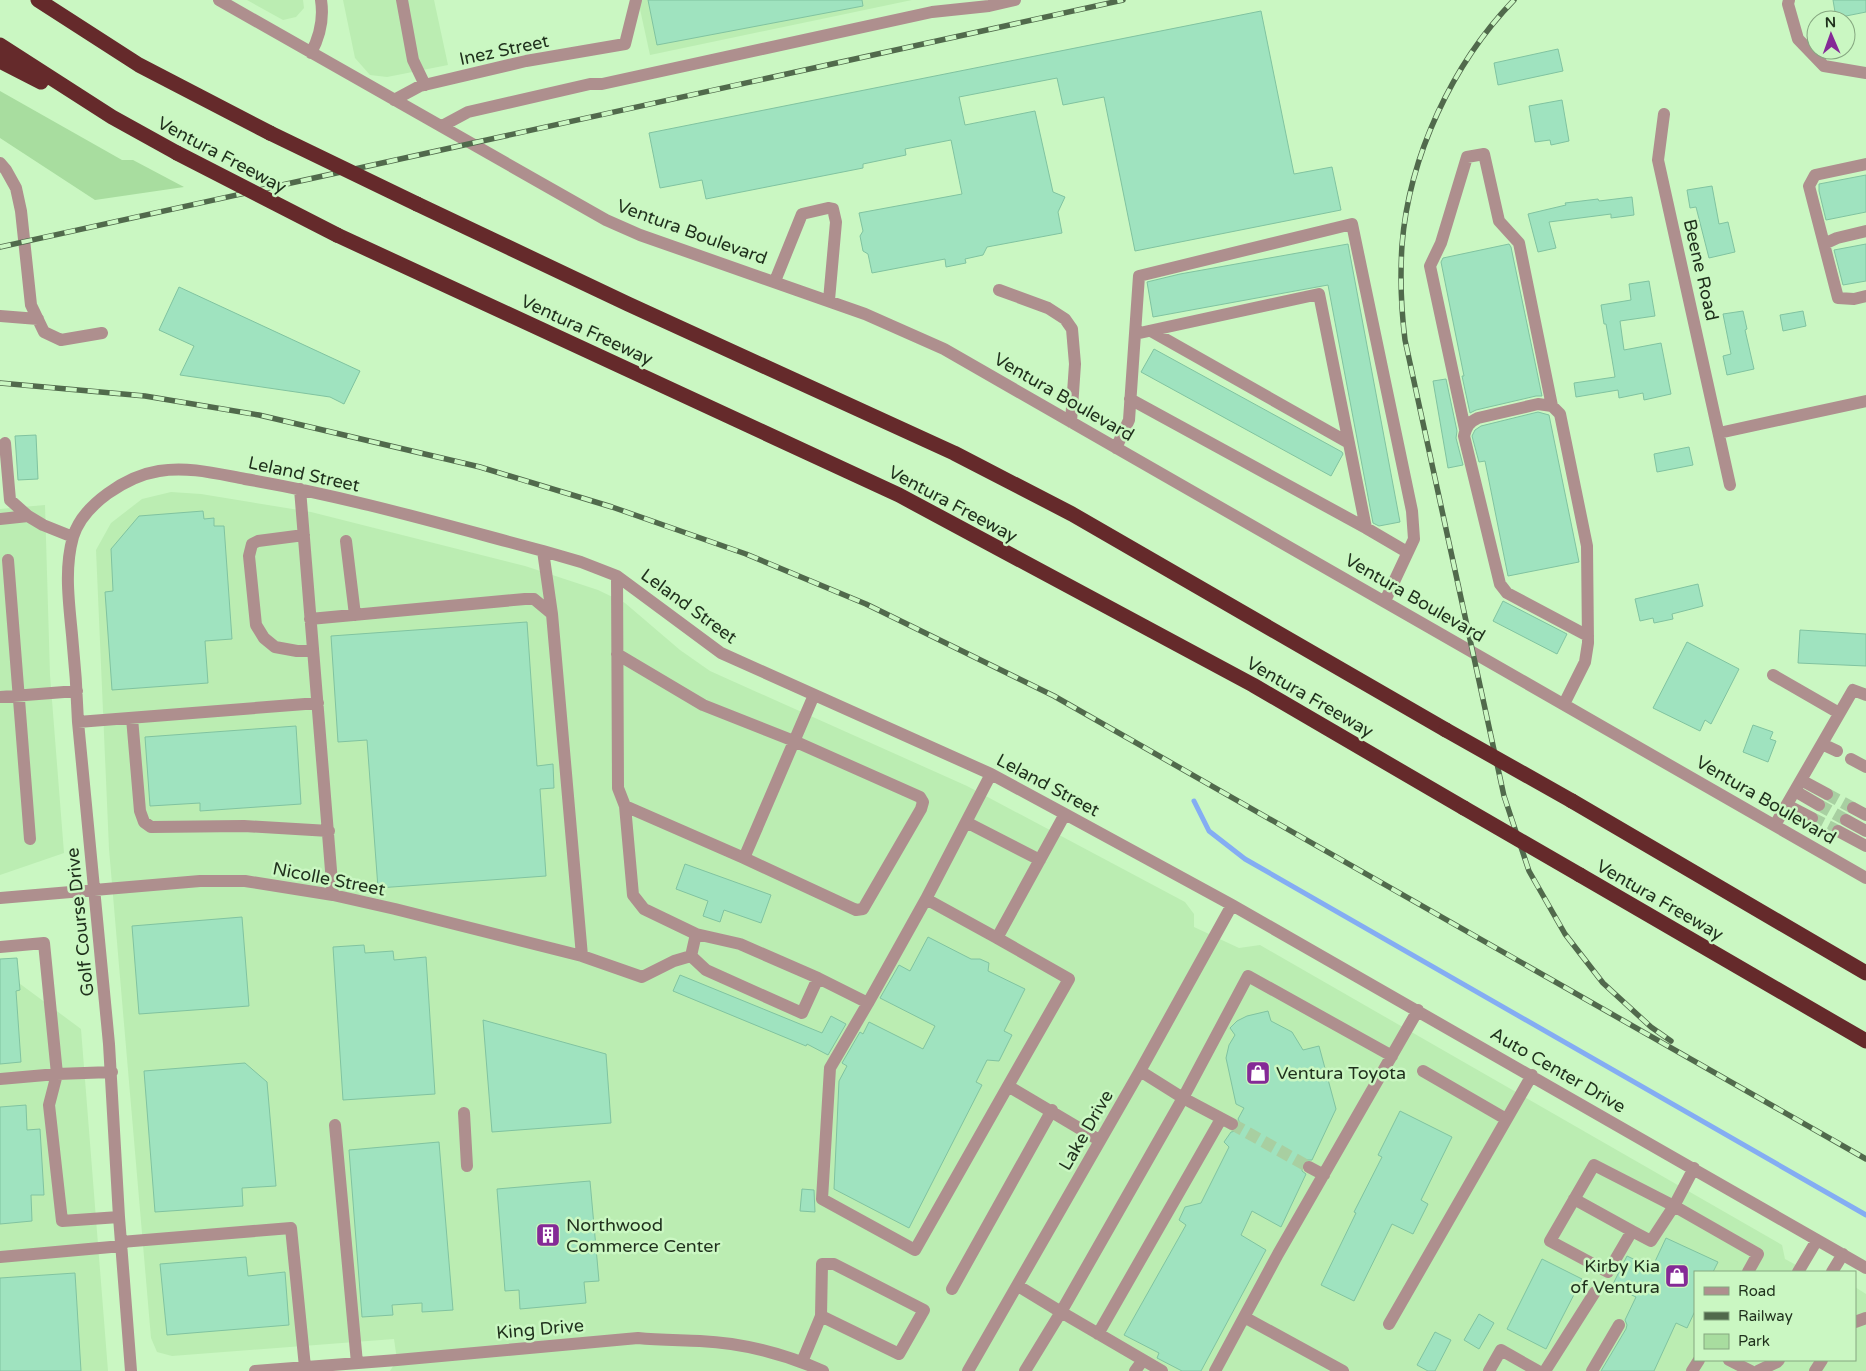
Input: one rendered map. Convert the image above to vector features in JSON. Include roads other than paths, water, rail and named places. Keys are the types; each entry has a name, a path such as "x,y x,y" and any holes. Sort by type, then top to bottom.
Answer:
{"highway":[{"path":"38,0 138,65 270,133 628,304 954,453 1072,514 1866,972"},
{"name":"Ventura Freeway","path":"0,45 112,117 177,154 337,235 899,495 1254,686 1866,1041"},
{"path":"0,61 112,117"}],"street":[{"name":"Ventura Boulevard","path":"219,0 606,220 640,235 829,300 906,330 944,349 1866,878"},
{"path":"311,53 319,39 323,14 322,0"},
{"path":"402,0 412,60 425,85"},
{"name":"Inez Street","path":"394,100 425,85 526,61 625,44 636,0"},
{"path":"442,126 468,112 590,84 602,84 939,11 989,6 1016,0"},
{"path":"1789,0 1788,4 1798,39 1824,66 1866,73"},
{"name":"Beene Road","path":"1664,114 1658,160 1730,485"},
{"path":"1564,704 1585,662 1588,636 1588,546 1560,414 1552,406 1519,244 1500,221 1484,154 1467,157 1442,243 1430,266 1465,429 1464,436 1500,584 1507,593 1588,636"},
{"path":"0,163 16,188 22,211 31,305 44,332 62,340 102,332"},
{"path":"1866,164 1814,175 1810,186 1838,298 1854,299 1866,296"},
{"path":"775,281 802,214 828,208 833,210 836,222 829,300"},
{"path":"1116,448 1129,420 1139,276 1352,224 1412,511 1414,538 1385,601"},
{"path":"1824,244 1837,238 1866,231"},
{"path":"999,290 1048,308 1065,319 1072,329 1075,364 1071,422"},
{"path":"1135,334 1319,294 1366,528"},
{"path":"0,316 38,319"},
{"path":"1151,331 1349,443"},
{"path":"1130,399 1407,552"},
{"path":"1719,433 1866,401"},
{"path":"1465,429 1471,421 1478,418 1538,404 1552,406"},
{"path":"5,443 3,463 10,500 28,516 43,525 73,536"},
{"name":"Leland Street","path":"117,487 138,477 160,471 187,469 300,488 543,550 581,562 617,576 721,653 991,774 1232,905"},
{"name":"Golf Course Drive","path":"117,487 97,502 73,536 68,567 68,593 78,722 112,1072 119,1216 131,1371"},
{"path":"300,488 333,895"},
{"path":"0,519 28,516"},
{"path":"304,535 258,541 252,544 249,556 256,625 264,638 275,647 297,652 313,651"},
{"path":"346,541 355,615"},
{"path":"543,550 552,614 582,956"},
{"path":"8,560 30,839"},
{"path":"617,576 618,788 625,806 633,895 644,909 696,934 740,944 818,978 868,1003"},
{"path":"310,619 525,599 534,599 552,614"},
{"path":"617,654 703,706 794,741 920,797 923,802 921,809 863,909 856,910 625,806"},
{"path":"1773,675 1839,713"},
{"path":"1775,825 1853,690 1866,695"},
{"path":"0,697 77,691"},
{"path":"744,858 814,695"},
{"path":"78,722 318,703"},
{"path":"132,718 140,811 144,822 151,827 244,826 329,831"},
{"path":"1822,744 1837,751"},
{"path":"1852,759 1866,767"},
{"path":"926,899 1070,979 915,1250 822,1199 830,1068 926,899 991,774"},
{"path":"1798,786 1827,794"},
{"path":"1798,786 1819,805"},
{"path":"1787,805 1812,818"},
{"path":"1853,808 1866,815"},
{"path":"997,938 1065,814"},
{"path":"1846,820 1866,832"},
{"path":"966,822 1040,860"},
{"path":"1838,831 1866,846"},
{"name":"Nicolle Street","path":"0,898 222,880 245,881 333,895 507,936 582,956 642,977 674,961 692,956"},
{"name":"Auto Center Drive","path":"1232,905 1532,1075 1866,1268"},
{"name":"Lake Drive","path":"968,1371 1140,1071 1232,905"},
{"path":"696,934 692,956 706,970 802,1012 818,978"},
{"path":"0,947 44,943 58,1074 49,1105 62,1221 119,1216"},
{"path":"1025,1371 1061,1312 1182,1098 1248,976 1392,1056"},
{"path":"1216,1371 1278,1254 1418,1010"},
{"path":"1423,1070 1506,1119"},
{"path":"1098,1334 1227,1122 1182,1098 1140,1071"},
{"path":"0,1079 112,1072"},
{"path":"1389,1324 1532,1075"},
{"path":"1008,1086 1052,1110 1100,1140"},
{"path":"952,1289 1052,1110"},
{"path":"464,1113 467,1166"},
{"path":"335,1124 357,1363"},
{"path":"1632,1231 1608,1272 1550,1241 1594,1165 1674,1206 1758,1254 1749,1271"},
{"path":"1309,1167 1324,1175"},
{"path":"1574,1199 1651,1241 1674,1206 1694,1168"},
{"path":"0,1257 291,1228 305,1367"},
{"path":"1799,1271 1817,1240"},
{"path":"1833,1271 1843,1254"},
{"path":"802,1362 821,1316 822,1264 834,1264 924,1310 899,1354 821,1316"},
{"path":"1018,1286 1162,1371"},
{"path":"1544,1371 1595,1292"},
{"path":"1244,1317 1343,1371"},
{"path":"1592,1371 1620,1325"},
{"name":"King Drive","path":"255,1371 638,1338 737,1345 774,1353 823,1371"},
{"path":"1489,1371 1501,1350 1538,1371"},
{"path":"1135,1371 1143,1360"},
{"path":"1731,1361 1752,1371"},
{"path":"1758,1371 1778,1361"}],"waterway":[{"path":"1194,801 1209,831 1245,859 1866,1215"}],"tunnel":[{"path":"1827,794 1853,808"},
{"path":"1819,805 1846,820"},
{"path":"1812,818 1838,831"},
{"path":"1232,1124 1309,1167"}],"railway":[{"path":"0,247 1123,0"},
{"path":"1514,0 1472,52 1454,82 1424,145 1406,212 1402,245 1401,292 1405,340 1504,796 1529,871 1565,934 1603,983 1651,1027 1671,1041"},
{"path":"0,383 145,396 259,415 480,467 612,507 746,554 866,604 1054,696 1866,1159"}],"place":[{"name":"Ventura Toyota","path":"1258,1073"},
{"name":"Northwood Commerce Center","path":"548,1235"},
{"name":"Kirby Kia of Ventura","path":"1677,1276"}]}
